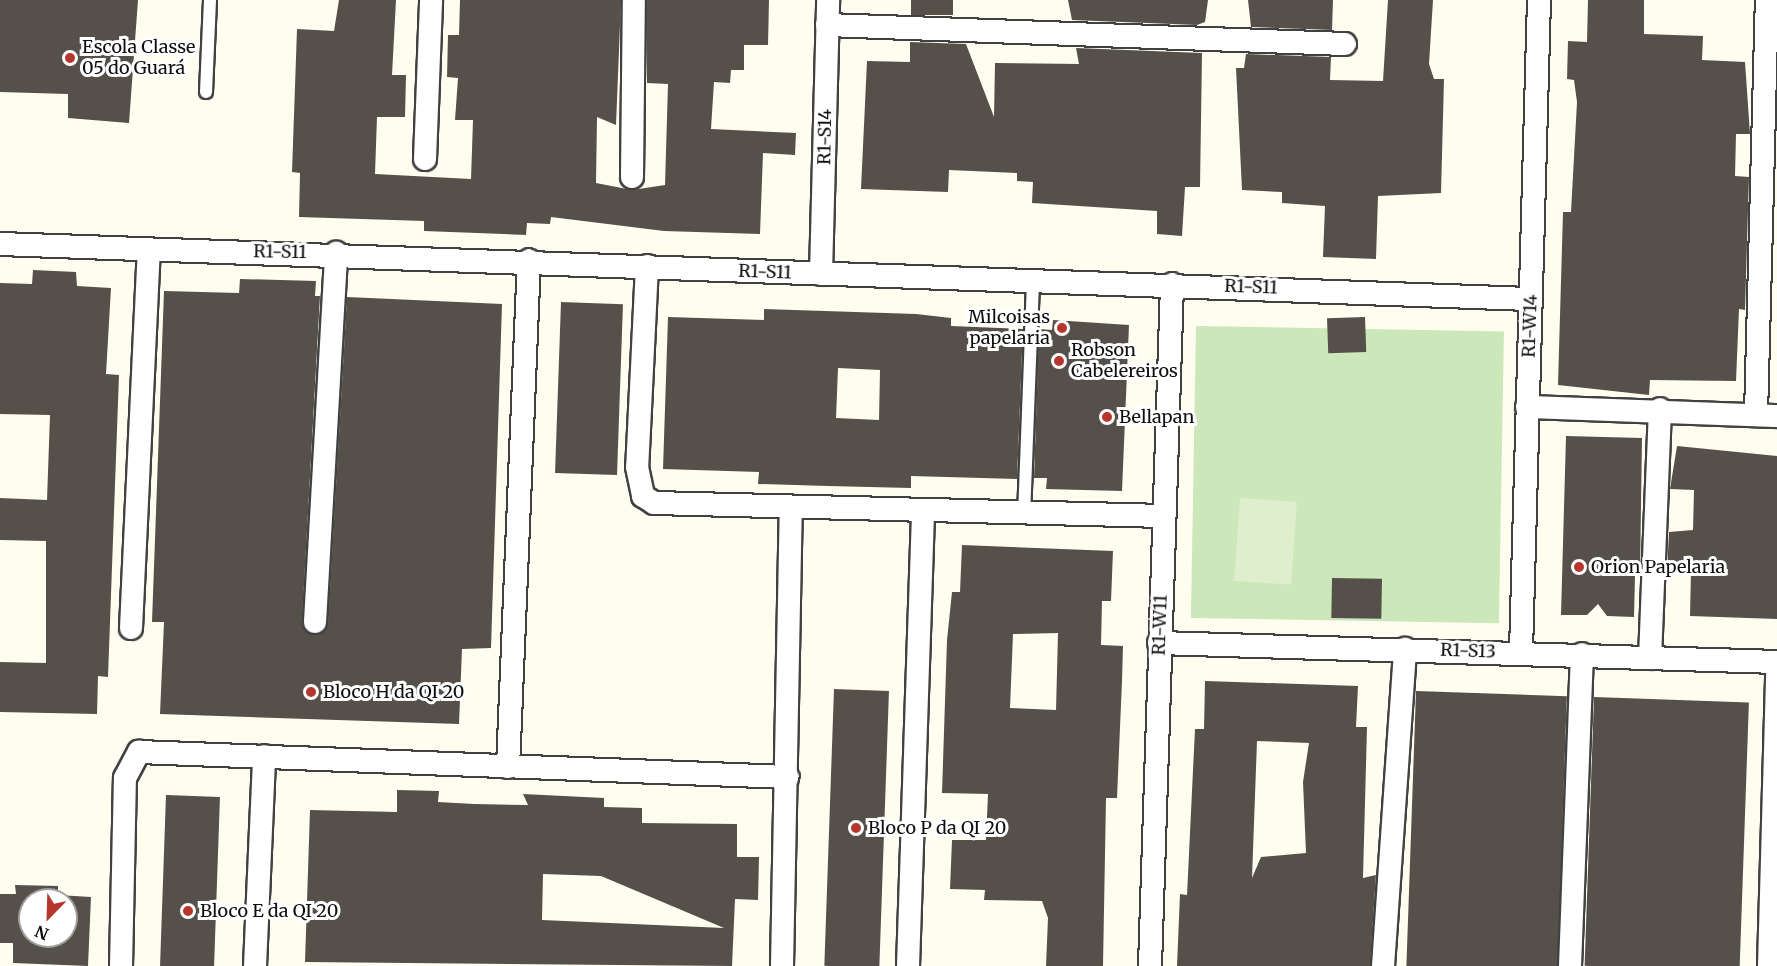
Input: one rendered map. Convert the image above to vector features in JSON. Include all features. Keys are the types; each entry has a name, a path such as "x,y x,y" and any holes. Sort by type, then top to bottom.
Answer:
{"street":[{"path":"425,159 431,0"},
{"path":"632,177 634,0"},
{"name":"R1-S14","path":"821,274 828,0"},
{"name":"R1-W14","path":"1521,652 1539,0"},
{"path":"1527,407 1660,409 1766,415 1767,0"},
{"path":"827,25 1345,44"},
{"name":"R1-S11","path":"0,244 149,250 336,253 821,274 1034,279 1531,299"},
{"path":"131,628 149,250"},
{"path":"315,622 336,253"},
{"path":"508,767 529,260"},
{"path":"647,266 637,467 643,496 668,505 1024,516 1164,516"},
{"name":"R1-W11","path":"1150,966 1172,284"},
{"path":"1650,658 1660,409"},
{"path":"782,966 788,777 791,508"},
{"path":"908,966 923,512"},
{"name":"R1-S13","path":"1159,643 1521,652 1777,662"},
{"path":"1383,966 1405,649"},
{"path":"1570,966 1582,654"},
{"path":"1769,966 1777,674"},
{"path":"121,966 125,778 132,757 148,752 788,777"},
{"path":"255,966 264,756"}],"lane":[{"path":"206,92 210,0"},
{"path":"1024,516 1034,279"}],"green space":[{"path":"1196,326 1504,331 1499,623 1191,618"},
{"path":"1240,498 1297,502 1291,585 1234,581"}],"building":[{"path":"0,0 138,0 129,123 68,118 68,94 0,92"},
{"path":"339,0 396,0 392,75 406,75 405,117 377,117 375,174 471,179 473,120 455,120 458,78 447,77 448,35 459,35 460,0 621,0 616,125 597,117 596,183 632,190 665,185 668,84 647,83 647,0 769,0 768,45 744,45 744,70 731,70 730,83 714,82 711,129 796,133 795,155 763,153 760,234 664,231 551,217 550,224 527,223 526,235 424,231 424,221 299,217 300,173 292,172 297,29 334,31"},
{"path":"911,0 953,0 953,15 911,15"},
{"path":"1068,0 1208,0 1205,22 1197,25 1072,20"},
{"path":"1248,0 1333,0 1332,30 1251,27"},
{"path":"1388,0 1433,0 1429,64 1434,79 1444,79 1441,193 1378,196 1376,259 1323,257 1325,206 1282,203 1282,192 1242,190 1236,68 1244,68 1246,54 1331,57 1330,80 1383,81"},
{"path":"1588,0 1644,0 1644,34 1703,36 1702,60 1745,62 1750,134 1736,134 1735,176 1749,177 1745,310 1739,309 1736,381 1650,380 1649,395 1558,385 1563,212 1571,212 1577,102 1574,80 1567,79 1568,41 1587,42"},
{"path":"910,42 966,44 994,117 995,63 1079,64 1076,48 1202,53 1200,187 1185,187 1182,236 1157,234 1157,211 1032,203 1033,182 1017,181 1017,173 949,170 948,192 861,189 867,61 910,62"},
{"path":"33,270 76,272 77,286 111,288 106,374 119,375 108,677 98,676 97,714 0,712 0,662 46,663 46,541 0,540 0,498 47,500 50,415 0,414 0,283 32,284"},
{"path":"240,279 316,281 315,296 320,296 302,621 314,635 328,623 347,297 502,304 491,648 462,649 459,724 160,714 164,622 152,622 164,291 239,293"},
{"path":"561,302 623,304 617,475 555,473"},
{"path":"764,309 916,314 951,318 951,326 1023,329 1017,479 911,476 911,488 828,486 758,484 759,472 663,469 668,317 764,320","holes":["838,368 880,370 879,420 836,418"]},
{"path":"1365,317 1366,352 1328,353 1327,318"},
{"path":"1053,320 1129,325 1122,491 1046,489 1047,478 1034,478 1039,329 1052,330"},
{"path":"1566,436 1642,438 1640,575 1635,576 1634,617 1607,616 1598,604 1587,615 1561,615"},
{"path":"1677,446 1777,456 1777,619 1690,616 1691,571 1667,573 1669,532 1693,530 1694,490 1670,489"},
{"path":"962,545 1113,551 1111,601 1102,601 1101,645 1123,646 1117,798 1106,798 1103,966 1046,966 1048,918 1042,901 984,900 985,890 950,889 952,840 986,840 988,794 942,793 947,640 952,592 960,592","holes":["1058,633 1056,710 1010,708 1013,634"]},
{"path":"1332,578 1382,579 1381,619 1331,618"},
{"path":"1205,681 1358,686 1356,727 1367,727 1363,878 1376,875 1370,966 1177,966 1180,894 1187,895 1195,729 1204,729","holes":["1257,741 1309,743 1303,782 1306,853 1261,857 1252,878"]},
{"name":"Bloco P da QI 20","path":"834,689 889,691 879,966 824,966"},
{"path":"1416,691 1567,696 1557,966 1406,966"},
{"path":"1594,697 1749,702 1740,966 1585,966"},
{"path":"397,790 439,791 438,802 474,804 528,805 523,794 604,798 604,807 642,808 642,823 737,824 737,857 759,857 758,900 735,899 732,966 305,962 310,810 397,812","holes":["543,874 601,876 724,928 542,920"]},
{"name":"Bloco E da QI 20","path":"166,795 220,797 214,966 160,966"},
{"path":"15,885 58,886 58,888 18,888 18,948 78,948 78,896 91,897 88,966 13,963 13,943 0,943 0,894 16,894"}],"place":[{"name":"Escola Classe 05 do Guará","path":"70,58"},
{"name":"Milcoisas papelaria","path":"1062,328"},
{"name":"Robson Cabelereiros","path":"1059,361"},
{"name":"Bellapan","path":"1107,417"},
{"name":"Orion Papelaria","path":"1579,567"},
{"name":"Bloco H da QI 20","path":"311,692"},
{"name":"Bloco P da QI 20","path":"856,828"},
{"name":"Bloco E da QI 20","path":"188,911"}]}
